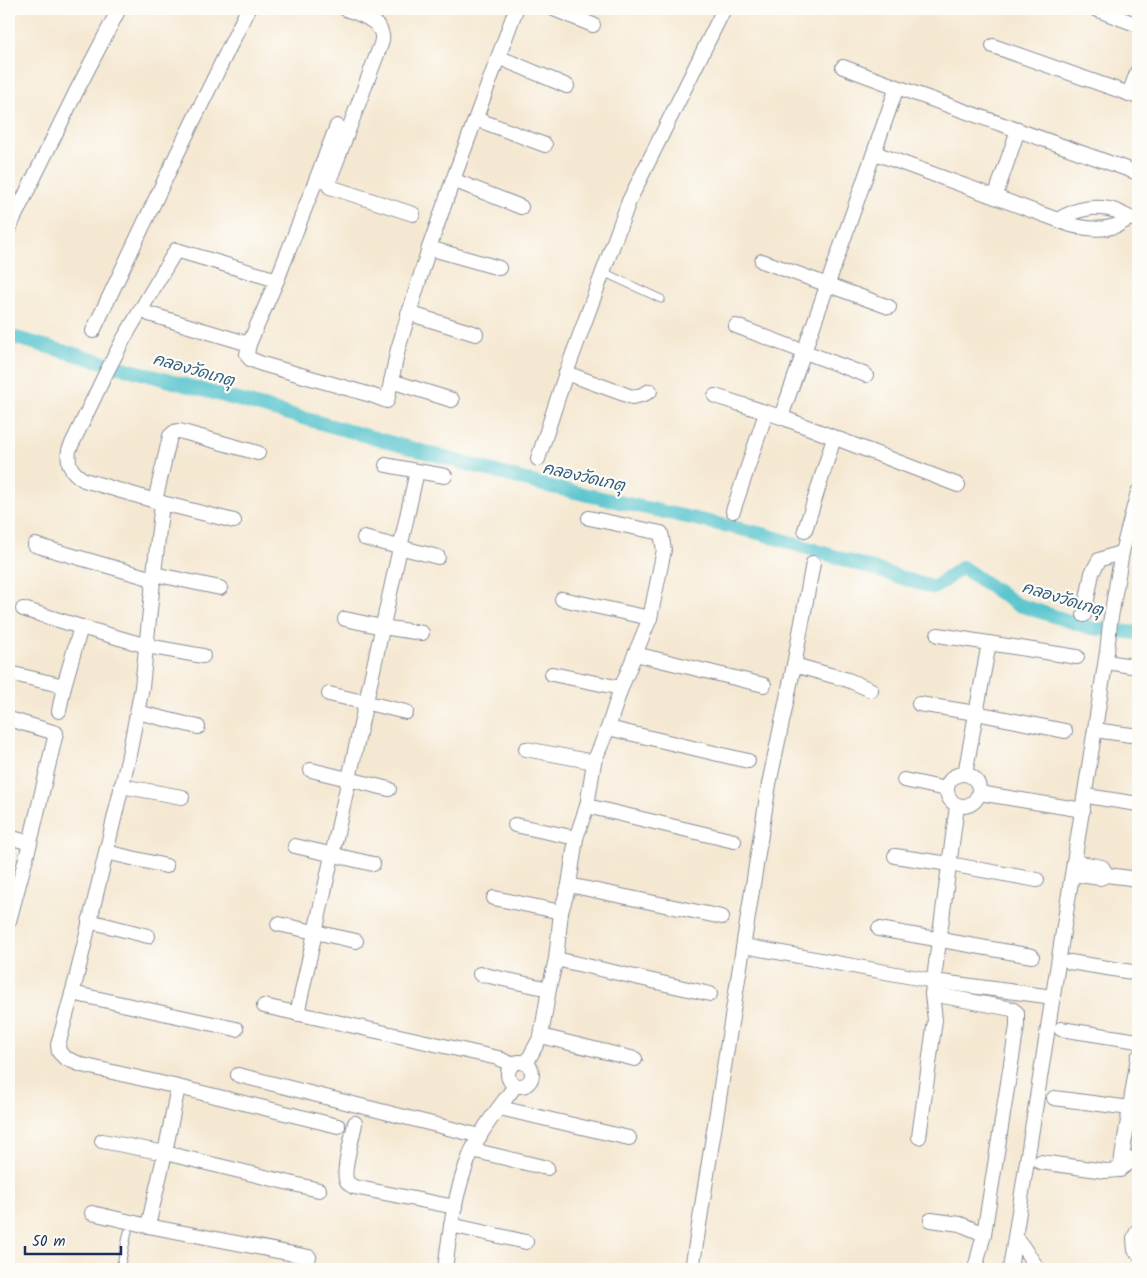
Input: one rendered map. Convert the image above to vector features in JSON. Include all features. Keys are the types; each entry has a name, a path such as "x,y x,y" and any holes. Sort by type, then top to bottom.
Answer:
{"street":[{"path":"93,331 248,9"},
{"path":"346,9 371,14 382,35 381,44 328,184 330,187 413,214"},
{"path":"337,126 277,280 249,344 247,354 250,359 262,364 387,401 398,349 429,248 516,9"},
{"path":"554,9 592,25"},
{"path":"538,459 566,373 629,200 724,9"},
{"path":"1095,9 1138,24"},
{"path":"9,228 115,10"},
{"path":"993,46 1134,96 1138,70"},
{"path":"498,57 567,86"},
{"path":"843,66 897,87 1138,172"},
{"path":"781,417 897,87"},
{"path":"476,119 545,145"},
{"path":"995,197 1018,130"},
{"path":"875,153 1072,226 1097,228 1117,225 1133,219"},
{"path":"453,180 521,207"},
{"path":"1058,220 1067,214 1098,207 1120,212 1133,219"},
{"path":"429,248 500,268"},
{"path":"234,521 84,480 74,473 68,460 69,450 123,340 176,250 277,280"},
{"path":"762,261 889,307"},
{"path":"408,313 476,334"},
{"path":"149,314 249,344"},
{"path":"736,326 866,375"},
{"path":"566,373 632,397 650,391"},
{"path":"391,381 452,400"},
{"path":"715,396 781,417 958,485"},
{"path":"733,511 766,413"},
{"path":"258,453 178,430 170,436 159,502 154,576 142,687 106,852 58,1045 59,1052 64,1058 82,1066 338,1126"},
{"path":"805,530 834,438"},
{"path":"386,466 445,476"},
{"path":"297,1014 416,471"},
{"path":"1010,1269 1083,810 1110,658 1110,623 1122,552 1138,492"},
{"path":"526,1064 542,1036 556,959 561,912 576,838 587,806 594,762 621,688 650,618 664,550 661,533 589,518"},
{"path":"364,538 438,557"},
{"path":"35,545 154,576 220,588"},
{"path":"1084,615 1092,573 1099,560 1122,552"},
{"path":"692,1269 769,784 813,563"},
{"path":"562,599 650,618"},
{"path":"23,609 147,646 203,656"},
{"path":"345,619 422,633"},
{"path":"59,712 64,686 81,627"},
{"path":"938,635 1076,657"},
{"path":"965,774 989,643"},
{"path":"635,654 764,685"},
{"path":"1110,658 1138,667"},
{"path":"794,665 848,680 871,690"},
{"path":"9,673 64,686"},
{"path":"552,674 621,688"},
{"path":"329,694 406,712"},
{"path":"919,704 1065,730"},
{"path":"137,712 198,727"},
{"path":"9,719 56,733 9,921"},
{"path":"608,728 748,761"},
{"path":"1102,731 1138,736"},
{"path":"526,749 594,762"},
{"path":"311,770 389,789"},
{"path":"965,774 973,777 979,793 974,801 965,807 957,806 949,800 946,789 954,776 965,774"},
{"path":"904,780 946,789"},
{"path":"121,786 182,797"},
{"path":"979,793 1083,810"},
{"path":"1093,797 1138,804"},
{"path":"587,806 734,841"},
{"path":"919,1137 935,1020 933,982 957,806"},
{"path":"515,825 576,838"},
{"path":"9,837 30,842"},
{"path":"295,846 373,864"},
{"path":"106,852 166,866"},
{"path":"895,856 1037,880"},
{"path":"1074,868 1102,867 1107,875 1138,879"},
{"path":"568,885 722,917"},
{"path":"494,898 561,912"},
{"path":"89,921 148,936"},
{"path":"278,924 356,941"},
{"path":"879,929 1032,956"},
{"path":"744,946 933,982 1053,997"},
{"path":"556,959 710,994"},
{"path":"1070,962 1138,973"},
{"path":"480,974 549,990"},
{"path":"933,982 1012,1009 1017,1013 1017,1026 984,1234 975,1269"},
{"path":"72,993 236,1029"},
{"path":"264,1006 498,1058 512,1065"},
{"path":"1061,1029 1138,1041"},
{"path":"542,1036 635,1059"},
{"path":"519,1062 526,1064 532,1074 531,1080 522,1086 516,1086 510,1082 508,1070 512,1065 519,1062"},
{"path":"1120,1170 1138,1063"},
{"path":"238,1075 480,1136"},
{"path":"445,1269 451,1225 460,1184 472,1150 516,1086"},
{"path":"148,1226 178,1087"},
{"path":"1054,1098 1130,1108"},
{"path":"500,1108 629,1138"},
{"path":"356,1123 347,1164 346,1177 348,1184 354,1187 455,1207"},
{"path":"102,1141 165,1153 319,1190"},
{"path":"472,1150 547,1168"},
{"path":"1040,1162 1105,1172 1120,1170 1138,1155"},
{"path":"92,1213 148,1226 309,1257"},
{"path":"931,1220 960,1224 984,1234"},
{"path":"451,1225 526,1242"},
{"path":"1138,1230 1134,1238 1135,1250 1138,1253"},
{"path":"1016,1237 1038,1269"}],"lane":[{"path":"602,272 662,299"},
{"path":"120,1269 128,1232"}],"waterway":[{"name":"คลองวัดเกตุ","path":"9,336 543,485 763,534 934,588 962,567 1016,604 1091,628 1138,633"}]}
